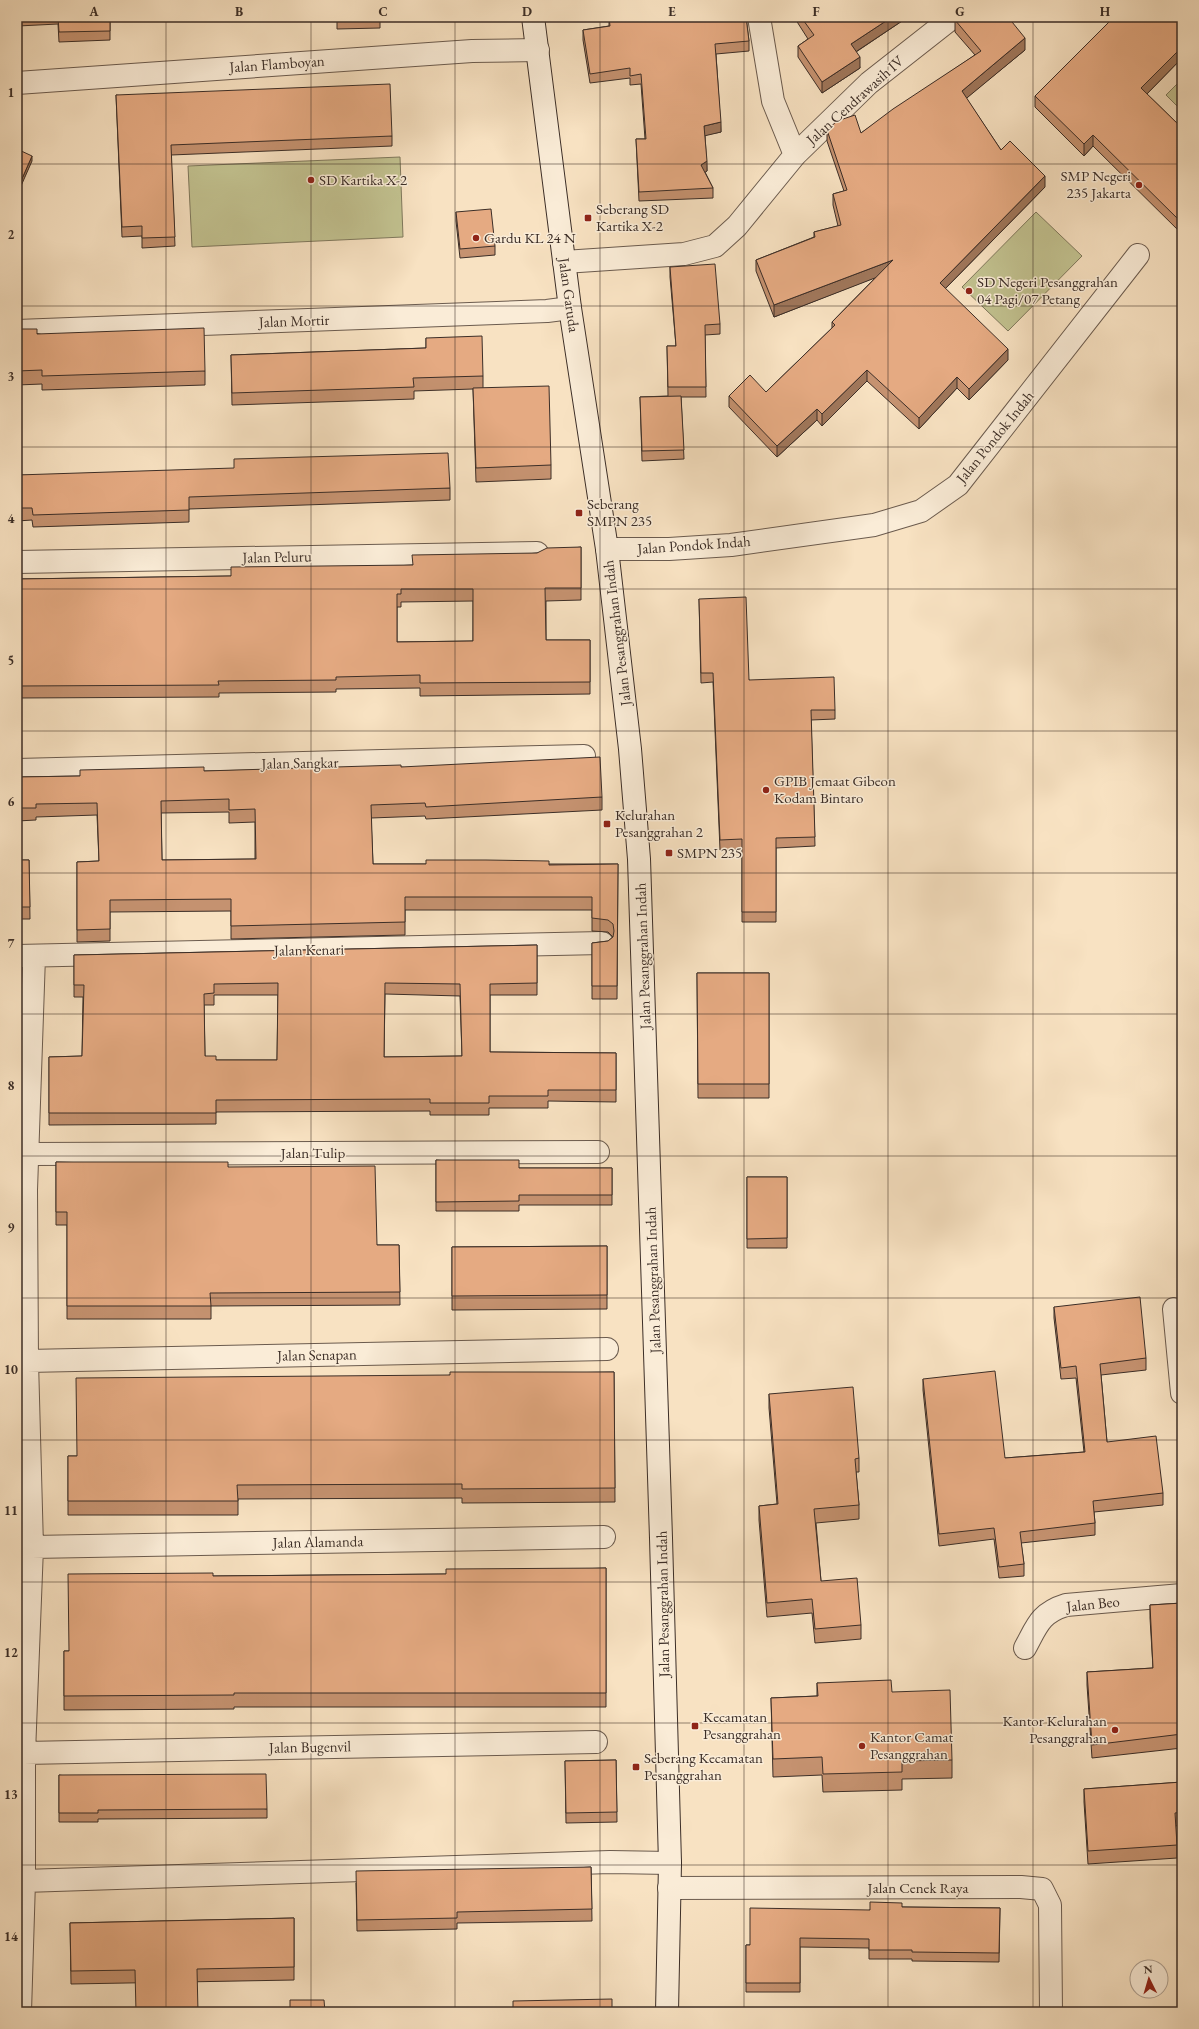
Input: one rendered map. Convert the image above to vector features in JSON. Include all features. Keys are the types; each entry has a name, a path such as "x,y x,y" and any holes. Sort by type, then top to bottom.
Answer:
{"street":[{"name":"Jalan Garuda","path":"533,17 570,308 607,549"},
{"path":"759,17 773,101 795,155"},
{"name":"Jalan Cendrawasih IV","path":"564,262 684,254 715,246 737,226 795,155 869,83 952,17"},
{"name":"Jalan Flamboyan","path":"17,83 472,51 538,50"},
{"name":"Jalan Pondok Indah","path":"607,549 731,545 874,525 921,511 958,485 1138,255"},
{"name":"Jalan Mortir","path":"17,331 547,311 570,308"},
{"name":"Jalan Pesanggrahan Indah","path":"607,549 630,749 640,866 670,1863 667,2012"},
{"name":"Jalan Peluru","path":"17,562 537,553"},
{"name":"Jalan Sangkar","path":"17,770 584,756"},
{"name":"Jalan Kenari","path":"26,956 602,943"},
{"path":"20,2012 24,1881 24,1753 32,1547 22,1190 29,1154 26,956"},
{"name":"Jalan Tulip","path":"29,1154 598,1152"},
{"path":"1174,1309 1182,1393"},
{"name":"Jalan Senapan","path":"27,1361 608,1349"},
{"name":"Jalan Alamanda","path":"32,1547 604,1537"},
{"name":"Jalan Beo","path":"1025,1648 1041,1618 1052,1610 1066,1605 1182,1595"},
{"name":"Jalan Bugenvil","path":"24,1753 596,1742"},
{"path":"24,1881 610,1862 670,1863"},
{"name":"Jalan Cenek Raya","path":"669,1888 1021,1887 1042,1889 1050,1904 1051,2012"}],"green space":[{"path":"1182,79 1182,111 1166,95"},
{"path":"400,157 403,237 192,247 188,166"},
{"path":"1036,212 1082,256 1008,331 962,287"}],"building":[{"path":"58,17 110,17 110,31 59,32"},
{"path":"337,17 380,17 380,19 337,20"},
{"path":"609,17 746,17 749,41 715,44 721,122 704,126 707,161 701,165 713,188 639,192 636,139 646,139 641,74 630,76 630,68 590,74 583,30 610,26"},
{"path":"801,17 892,17 851,44 860,57 822,82 798,46 814,35"},
{"path":"958,17 1008,17 1025,38 962,91 1001,150 1010,141 1045,176 940,283 1008,349 969,389 957,377 919,418 867,370 822,414 817,409 777,446 729,396 750,375 766,392 835,325 832,322 893,260 774,305 756,260 815,237 814,232 841,225 833,194 847,190 827,130 837,121 855,115 861,133 893,109 981,51 955,20"},
{"name":"SMP Negeri 235 Jakarta","path":"1114,17 1182,17 1182,47 1141,88 1182,128 1182,223 1093,135 1084,144 1035,96"},
{"path":"390,84 392,136 171,145 175,237 142,238 142,226 122,227 116,95"},
{"path":"17,149 32,156 17,190"},
{"name":"Gardu KL 24 N","path":"491,209 495,246 460,249 456,212"},
{"path":"715,264 720,324 705,325 706,387 668,387 667,346 676,346 670,267"},
{"path":"204,328 205,371 42,376 42,370 17,371 17,329 37,329 37,334"},
{"path":"482,336 483,376 413,378 414,387 232,393 231,355 426,348 426,338"},
{"path":"549,386 551,465 476,468 473,388"},
{"path":"681,396 684,450 642,451 640,397"},
{"path":"448,453 450,488 189,497 189,510 33,515 32,508 17,508 17,475 234,468 234,459"},
{"path":"581,547 581,588 545,588 546,640 590,640 590,682 420,683 420,675 336,677 336,680 218,681 219,685 17,686 17,579 231,576 231,567 413,565 412,555 537,553 547,548","holes":["401,589 473,589 473,641 397,642 397,594 401,594"]},
{"path":"746,597 749,680 834,677 835,710 811,710 815,837 776,838 776,912 742,912 742,839 720,840 713,673 701,673 699,599"},
{"path":"600,757 602,797 426,807 425,803 371,805 373,864 426,864 426,860 486,860 549,861 549,865 618,864 617,986 592,986 592,943 608,941 613,937 614,931 613,924 608,920 592,918 592,897 405,897 405,922 231,926 231,899 110,900 110,929 77,930 77,862 99,861 97,803 36,804 36,808 17,808 17,777 80,776 80,770 204,767 204,771 401,765 401,767","holes":["229,799 229,810 255,809 256,859 162,860 161,801"]},
{"path":"17,860 29,860 30,907 17,907"},
{"path":"537,945 537,983 490,984 490,1052 616,1053 616,1090 548,1090 548,1096 489,1096 489,1103 430,1103 430,1099 216,1100 216,1113 49,1113 49,1057 82,1056 84,985 74,985 74,955","holes":["278,983 277,1060 216,1060 216,1056 205,1056 204,994 214,993 214,984","385,983 460,984 462,1056 384,1057"]},
{"path":"697,973 769,973 769,1084 698,1084"},
{"path":"436,1160 519,1160 519,1168 612,1168 612,1195 519,1195 519,1201 436,1202"},
{"path":"56,1162 228,1162 228,1167 375,1166 377,1245 399,1245 400,1292 210,1293 211,1306 67,1306 67,1212 56,1212"},
{"path":"747,1177 787,1177 787,1238 747,1239"},
{"path":"607,1246 607,1295 452,1296 452,1247"},
{"path":"1140,1297 1146,1358 1100,1364 1107,1442 1156,1436 1163,1493 1093,1501 1095,1523 1020,1532 1024,1564 999,1567 994,1528 939,1534 923,1379 995,1371 1005,1458 1085,1452 1076,1366 1061,1368 1054,1307"},
{"path":"450,1372 614,1372 615,1488 462,1489 462,1484 237,1485 238,1501 68,1501 68,1456 77,1456 76,1378 450,1375"},
{"path":"853,1387 859,1458 855,1459 859,1505 814,1509 821,1581 857,1578 861,1625 815,1629 812,1599 767,1603 759,1506 778,1504 769,1394"},
{"path":"606,1568 606,1693 234,1693 234,1695 64,1696 64,1651 69,1651 68,1574 213,1573 213,1576 446,1574 446,1569"},
{"path":"1182,1603 1182,1734 1092,1745 1087,1672 1153,1668 1150,1605"},
{"name":"Kantor Camat Pesanggrahan","path":"891,1680 892,1692 950,1690 952,1760 902,1761 902,1772 823,1774 822,1757 773,1759 771,1698 818,1696 817,1683"},
{"path":"616,1760 617,1812 566,1813 565,1761"},
{"path":"266,1774 267,1809 98,1810 98,1813 59,1813 59,1775"},
{"path":"1182,1782 1182,1812 1175,1813 1177,1845 1088,1851 1084,1789"},
{"path":"591,1867 592,1909 457,1912 457,1918 357,1920 356,1871"},
{"path":"870,1902 902,1903 902,1907 1000,1908 999,1953 869,1950 869,1939 800,1938 800,1983 746,1983 746,1945 750,1945 750,1908 870,1910"},
{"path":"294,1918 294,1967 197,1969 198,2012 136,2012 135,1970 71,1971 70,1923"},
{"path":"612,1999 612,2012 513,2012 513,2001"},
{"path":"290,2000 324,2000 325,2012 290,2012"}],"place":[{"name":"SD Kartika X-2","path":"311,180"},
{"name":"SMP Negeri 235 Jakarta","path":"1139,185"},
{"name":"Seberang SD Kartika X-2","path":"588,218"},
{"name":"Gardu KL 24 N","path":"476,238"},
{"name":"SD Negeri Pesanggrahan 04 Pagi/07 Petang","path":"969,291"},
{"name":"Seberang SMPN 235","path":"579,513"},
{"name":"GPIB Jemaat Gibeon Kodam Bintaro","path":"766,790"},
{"name":"Kelurahan Pesanggrahan 2","path":"607,824"},
{"name":"SMPN 235","path":"669,853"},
{"name":"Kecamatan Pesanggrahan","path":"695,1726"},
{"name":"Kantor Kelurahan Pesanggrahan","path":"1115,1730"},
{"name":"Kantor Camat Pesanggrahan","path":"862,1746"},
{"name":"Seberang Kecamatan Pesanggrahan","path":"636,1767"}]}
